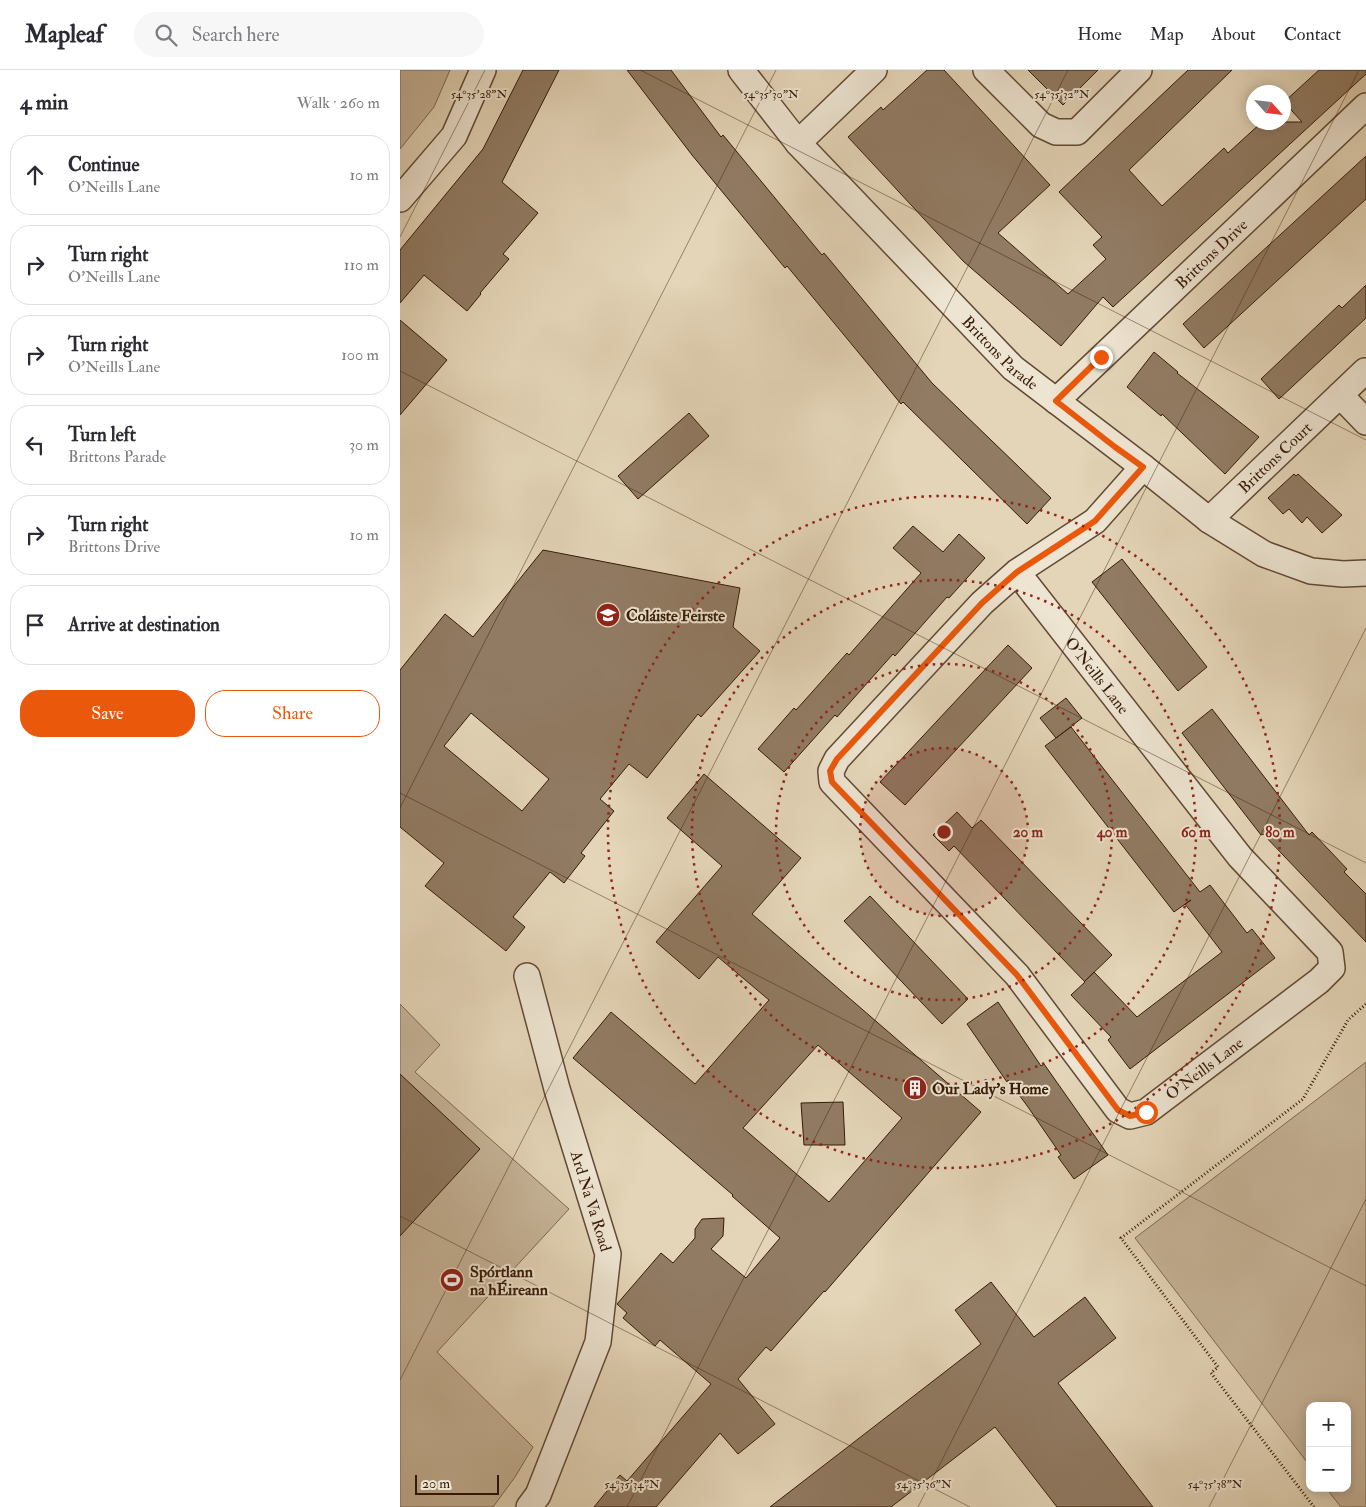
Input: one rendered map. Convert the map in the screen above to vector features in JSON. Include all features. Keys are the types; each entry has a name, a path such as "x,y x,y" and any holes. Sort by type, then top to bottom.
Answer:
{"street":[{"path":"400,199 454,136 483,70"},
{"name":"Brittons Parade","path":"741,70 798,143 1013,368 1209,520 1264,554 1312,571 1343,574 1366,573"},
{"path":"798,143 874,70"},
{"path":"986,70 1042,125 1056,132 1077,132 1139,70"},
{"name":"Brittons Drive","path":"1056,401 1366,106"},
{"name":"Brittons Court","path":"1209,520 1365,371"},
{"path":"1340,395 1366,422"},
{"name":"O'Neills Lane","path":"1017,572 1240,857 1330,952 1332,968 1319,981 1146,1112 1130,1116 1118,1110 1017,975 832,782 830,771 837,759 982,603 1017,572 1095,521 1143,467"},
{"name":"Ard Na Va Road","path":"526,976 608,1254 598,1342 538,1495 529,1507"}],"path":[{"path":"1314,1507 1211,1373 1218,1367 1120,1238 1303,1098 1348,1020 1366,1004"}],"shaded area":[{"path":"400,70 450,70 434,107 400,149"},
{"name":"Spórtlann na hÉireann","path":"400,1004 440,1045 415,1072 569,1209 437,1352 533,1447 515,1477 493,1507 400,1507"},
{"path":"1366,1062 1366,1507 1341,1507 1329,1492 1351,1492 1351,1402 1306,1402 1306,1461 1135,1238"}],"building":[{"path":"523,70 559,70 502,182 538,213 503,254 509,259 467,311 424,275 400,303 400,250 483,149"},
{"path":"627,70 671,70 721,137 723,135 822,255 824,253 932,383 1051,498 1027,524 903,402 901,404 692,155"},
{"path":"927,70 944,70 1050,185 998,233 1068,294 1106,259 1093,245 1102,237 1059,192 1188,70 1232,70 1129,170 1162,206 1224,148 1228,153 1253,130 1291,130 1291,122 1302,122 1291,110 1291,96 1319,70 1366,70 1366,74 1113,307 1103,297 1061,346 963,261 848,137 881,107 883,110"},
{"path":"1028,70 1098,70 1063,105"},
{"path":"1366,156 1366,199 1204,348 1183,324"},
{"path":"1366,285 1366,318 1279,399 1261,379 1339,305 1342,308"},
{"path":"400,320 447,360 400,415"},
{"path":"1154,352 1177,373 1259,437 1225,474 1162,414 1161,416 1127,387"},
{"path":"689,413 709,436 638,499 618,476"},
{"path":"1294,474 1296,476 1298,474 1342,515 1322,533 1307,517 1302,523 1289,509 1283,514 1268,498"},
{"path":"913,526 943,552 959,534 985,558 949,598 947,597 895,656 893,654 837,717 835,715 784,772 758,749 847,653 849,655 921,573 893,548"},
{"path":"543,550 740,588 733,627 760,651 701,717 698,714 647,778 629,764 600,799 614,811 581,853 585,856 564,883 550,872 513,917 525,927 506,951 425,886 444,863 400,827 400,670 445,614 473,637","holes":["471,713 549,779 522,811 444,746"]},
{"path":"1122,559 1207,667 1178,691 1092,582"},
{"path":"1008,645 1032,668 905,805 880,782"},
{"path":"1066,698 1082,718 1056,738 1040,718"},
{"path":"1212,709 1309,835 1312,832 1347,869 1344,872 1366,894 1366,942 1263,834 1261,835 1182,733"},
{"path":"1071,727 1200,892 1210,885 1247,933 1252,929 1275,958 1130,1069 1108,1040 1111,1037 1071,995 1085,982 954,846 949,851 933,835 957,812 972,828 981,820 1112,955 1094,972 1137,1017 1222,952 1185,904 1174,912 1045,746"},
{"name":"Our Lady's Home","path":"704,774 801,858 752,914 981,1112 825,1292 771,1351 766,1347 738,1379 775,1424 738,1454 720,1433 656,1507 594,1507 620,1475 627,1481 711,1384 660,1340 655,1346 623,1318 627,1313 617,1304 661,1253 673,1263 695,1238 695,1229 702,1219 724,1218 723,1236 711,1249 746,1278 780,1238 733,1195 573,1058 611,1012 695,1084 769,1000 718,957 699,979 656,942 722,866 667,818","holes":["818,1045 902,1118 829,1202 743,1128"]},
{"path":"870,896 968,999 942,1024 844,921"},
{"path":"998,1002 1041,1066 1044,1064 1108,1155 1074,1179 1058,1157 1061,1155 1028,1107 1008,1080 1007,1082 967,1024"},
{"path":"400,1074 480,1149 400,1236"},
{"path":"843,1102 845,1145 804,1145 801,1103"},
{"path":"991,1282 1034,1337 1085,1297 1116,1338 1058,1383 1153,1507 1057,1507 995,1427 891,1507 770,1507 981,1344 955,1310"}],"place":[{"name":"Coláiste Feirste","path":"608,615"},
{"name":"Our Lady's Home","path":"915,1088"},
{"name":"Spórtlann na hÉireann","path":"452,1280"}],"route":[{"path":"1101,357 1056,401 1143,467 1095,521 1017,572 982,603 837,759 830,771 832,782 1017,975 1118,1110 1130,1116 1146,1112"}]}
